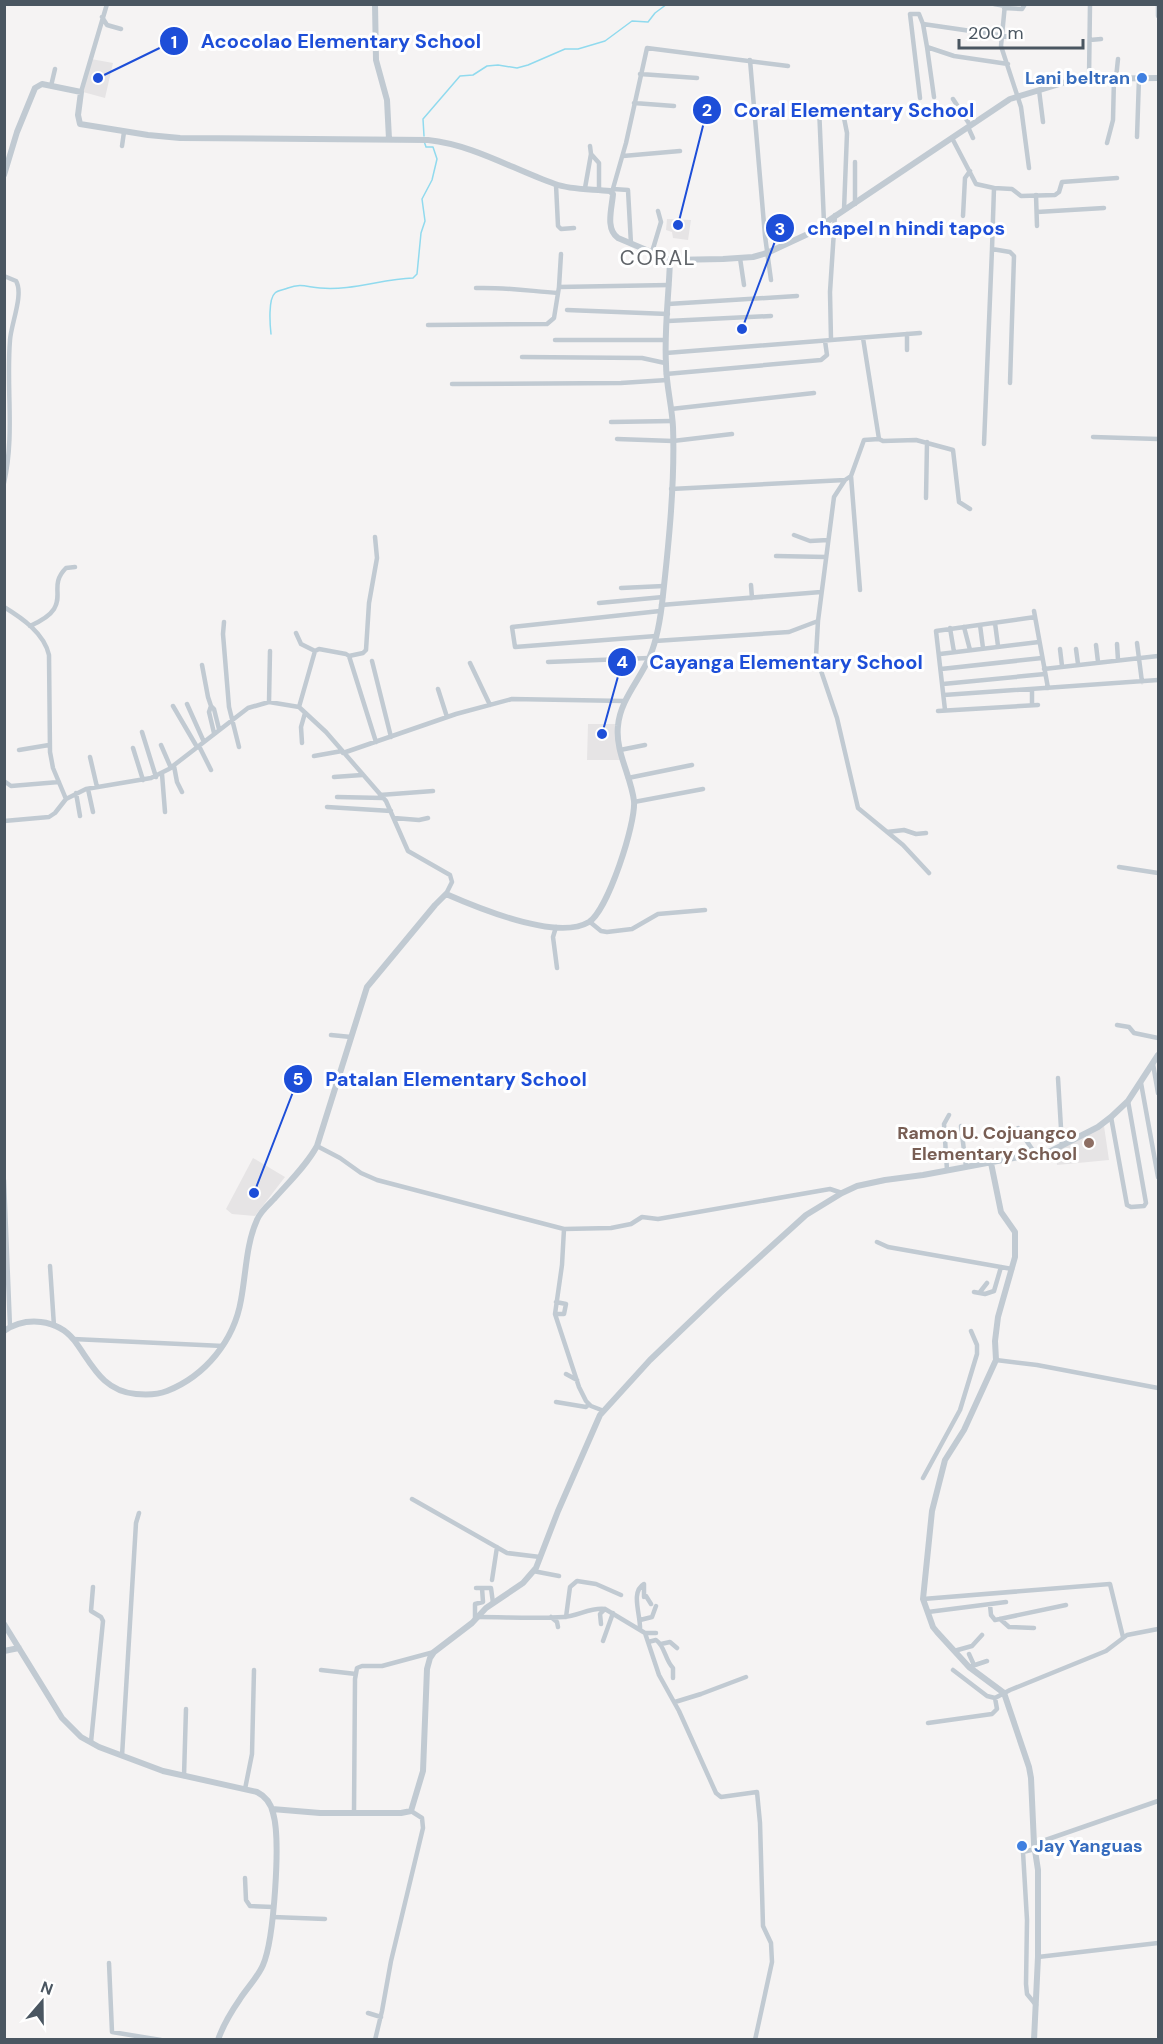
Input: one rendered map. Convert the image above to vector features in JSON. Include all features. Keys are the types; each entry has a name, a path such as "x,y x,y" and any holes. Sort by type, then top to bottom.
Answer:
{"street":[{"path":"107,4 81,92 79,123 124,132 196,139 389,139 428,140 453,144 474,150 556,185 613,191 628,190 631,244"},
{"path":"375,4 376,60 387,100 389,139"},
{"path":"994,4 1022,9 1025,4"},
{"path":"1089,78 1090,4"},
{"path":"1158,4 1158,16"},
{"path":"1005,6 1002,50 1021,107 1029,168"},
{"path":"920,98 910,14 919,14 923,24 934,97"},
{"path":"102,17 107,25 121,28"},
{"path":"923,24 1019,38"},
{"path":"1090,40 1101,39"},
{"path":"927,47 954,56 1008,64"},
{"path":"788,66 647,48 613,191 611,231 618,238 670,260 740,258 767,253 792,243 824,224 998,105 1016,96 1071,80 1158,78"},
{"path":"1107,143 1113,120 1118,59"},
{"path":"750,60 771,280"},
{"path":"51,86 55,69"},
{"path":"640,74 697,78"},
{"path":"1137,137 1139,78"},
{"path":"4,175 17,132 35,88 39,84 81,92"},
{"path":"1038,90 1043,122"},
{"path":"953,99 969,126 973,138"},
{"path":"634,104 674,106"},
{"path":"819,107 824,224"},
{"path":"844,118 847,133 844,210"},
{"path":"123,146 124,132"},
{"path":"952,138 976,184 1012,189 1021,196 1058,194 1062,182 1117,178"},
{"path":"585,188 591,154 590,146"},
{"path":"623,156 680,151"},
{"path":"591,154 599,163 599,190"},
{"path":"855,162 855,204"},
{"path":"963,216 965,178 970,171"},
{"path":"556,185 558,226 561,229 574,228"},
{"path":"984,444 994,188"},
{"path":"1036,195 1037,226"},
{"path":"1037,212 1104,208"},
{"path":"652,252 661,222 658,212"},
{"path":"452,384 621,383 820,360 827,355 836,215"},
{"path":"992,249 1010,252 1014,256 1010,383"},
{"path":"428,325 548,324 554,318 561,254"},
{"path":"740,258 744,285"},
{"path":"446,894 498,916 569,928 590,922 601,910 609,894 628,836 634,802 620,750 618,724 625,701 649,658 656,638 663,597 673,441 665,363 670,260"},
{"path":"4,276 16,281 20,293 10,336 11,421 4,483"},
{"path":"476,288 507,287 530,291 669,285"},
{"path":"668,304 797,296"},
{"path":"567,310 668,318 771,316"},
{"path":"666,353 920,333"},
{"path":"907,334 907,350"},
{"path":"863,338 879,439"},
{"path":"555,340 667,340"},
{"path":"522,357 642,358 665,363"},
{"path":"671,409 814,393"},
{"path":"611,422 672,421"},
{"path":"617,439 673,441 732,434"},
{"path":"1093,437 1158,439"},
{"path":"860,590 851,476 864,440 912,439 953,450 959,502 970,509"},
{"path":"926,498 927,442"},
{"path":"851,476 845,480 834,497 825,578 821,592 816,656 837,718 857,805 862,812 908,849 929,873"},
{"path":"671,489 845,480"},
{"path":"794,535 810,541 828,540"},
{"path":"296,633 301,644 315,651 319,649 349,656 363,653 366,650 369,603 377,558 375,537"},
{"path":"776,556 826,557"},
{"path":"30,626 54,609 57,602 58,578 66,568 75,567"},
{"path":"751,585 752,598"},
{"path":"621,588 664,586"},
{"path":"818,621 789,632 515,647 512,627 660,608 821,592"},
{"path":"599,603 663,597"},
{"path":"4,607 30,626 47,647 49,655 49,745 53,768 66,799"},
{"path":"945,710 936,631 995,623 1035,614 1048,688"},
{"path":"224,622 226,684 239,747"},
{"path":"995,623 998,646"},
{"path":"980,625 983,648"},
{"path":"964,627 970,650"},
{"path":"951,628 954,652"},
{"path":"940,654 1039,642"},
{"path":"1137,643 1142,682"},
{"path":"1117,644 1118,660"},
{"path":"1096,645 1098,662"},
{"path":"1060,649 1062,666"},
{"path":"1076,649 1078,664"},
{"path":"269,702 270,651"},
{"path":"299,707 303,700 315,651"},
{"path":"349,656 376,742"},
{"path":"943,684 1045,672 1062,666 1158,656"},
{"path":"548,662 649,658"},
{"path":"941,669 1042,658"},
{"path":"372,661 392,737"},
{"path":"470,663 490,705"},
{"path":"202,665 211,706 214,709 219,729"},
{"path":"944,695 1158,680"},
{"path":"438,688 447,717"},
{"path":"938,711 1035,705 1032,690"},
{"path":"314,756 343,752 447,717 515,699 625,701"},
{"path":"4,821 49,817 66,799 88,789 143,780 159,775 233,718 256,705 269,702 299,707 326,732 381,796 391,811 411,854 450,875 452,882 446,894 370,982 317,1146 310,1158 256,1221 241,1304 234,1324 223,1346 202,1370 186,1382 159,1394 146,1395 122,1391 104,1382 88,1364 73,1339 54,1326 27,1321 7,1329 4,1179"},
{"path":"187,704 211,770"},
{"path":"173,706 200,745"},
{"path":"211,706 209,712 214,733"},
{"path":"302,743 301,727 306,713"},
{"path":"142,732 159,775 165,812"},
{"path":"19,750 49,745"},
{"path":"161,745 182,792"},
{"path":"620,750 645,745"},
{"path":"134,748 143,780"},
{"path":"90,757 98,787"},
{"path":"628,778 692,765"},
{"path":"334,777 362,775"},
{"path":"4,781 11,786 58,782"},
{"path":"88,789 93,812"},
{"path":"634,802 704,789"},
{"path":"337,797 433,791"},
{"path":"76,794 80,816"},
{"path":"327,807 391,811"},
{"path":"394,818 422,820 428,818"},
{"path":"886,832 904,830 916,834 926,833"},
{"path":"1119,867 1158,873"},
{"path":"590,922 601,931 607,932 632,929 658,914 705,910"},
{"path":"556,927 553,937 557,968"},
{"path":"1117,1025 1129,1028 1134,1033 1158,1038"},
{"path":"331,1035 351,1037"},
{"path":"354,1813 356,1674 358,1667 382,1666 434,1652 493,1603 510,1593 533,1571 600,1415 650,1360 748,1267 806,1215 857,1186 1036,1155 1098,1127 1128,1101 1158,1055"},
{"path":"1153,1064 1158,1093"},
{"path":"1058,1078 1062,1145"},
{"path":"1141,1083 1158,1177"},
{"path":"1111,1117 1127,1204 1131,1208 1144,1206 1146,1203 1128,1101"},
{"path":"947,1170 944,1124 949,1116"},
{"path":"961,1126 966,1167"},
{"path":"1018,1128 1036,1155"},
{"path":"317,1146 340,1158 369,1178 564,1229 611,1228 631,1224 642,1217 658,1219 830,1189 842,1193"},
{"path":"991,1163 1001,1212 1015,1232 1017,1241 1012,1269 998,1317 995,1341 996,1360 964,1430 945,1460 941,1471 932,1511 923,1599 937,1632 954,1651 1004,1693 1031,1778 1034,1847 1038,1870 1038,1957 1034,2040"},
{"path":"564,1229 562,1265 555,1314 577,1380 589,1404 604,1411"},
{"path":"877,1242 888,1247 1012,1269"},
{"path":"50,1266 54,1326"},
{"path":"987,1283 977,1292 985,1294 994,1291 1001,1267"},
{"path":"555,1314 564,1314 566,1308 566,1304 556,1302"},
{"path":"922,1478 961,1411 977,1354 977,1345 971,1331"},
{"path":"73,1339 223,1346"},
{"path":"996,1360 1037,1365 1158,1388"},
{"path":"566,1374 577,1380"},
{"path":"556,1402 586,1407 589,1404"},
{"path":"961,1411 970,1414"},
{"path":"412,1499 507,1553 540,1557"},
{"path":"122,1756 136,1523 139,1513"},
{"path":"485,1577 492,1579 496,1547"},
{"path":"533,1571 559,1576"},
{"path":"566,1617 570,1587 577,1581 596,1584 621,1594"},
{"path":"640,1620 655,1614 653,1605 646,1596 645,1584 637,1590 637,1599 640,1620 642,1632 648,1642 659,1675 675,1702 717,1795 723,1797 755,1791 758,1794 763,1926 771,1943 772,1962 755,2040"},
{"path":"923,1599 1110,1584 1123,1637"},
{"path":"91,1743 103,1621 91,1611 93,1587"},
{"path":"476,1588 492,1589 493,1603"},
{"path":"477,1618 475,1604 483,1602 482,1588"},
{"path":"637,1599 646,1596"},
{"path":"928,1612 1006,1602"},
{"path":"990,1605 992,1619 1066,1605"},
{"path":"477,1618 566,1617 600,1608 613,1613 642,1632 656,1633"},
{"path":"601,1624 600,1614 605,1609"},
{"path":"603,1641 613,1613"},
{"path":"551,1617 557,1622 558,1627"},
{"path":"1000,1619 1010,1627 1034,1628"},
{"path":"4,1624 62,1718 81,1737 122,1756 184,1776 262,1794 272,1809 276,1824 273,1917 270,1940 263,1966 223,2026 218,2040"},
{"path":"953,1670 987,1696 995,1698 1106,1651 1123,1637 1158,1629"},
{"path":"954,1651 972,1646 982,1635"},
{"path":"648,1642 656,1640 661,1644 673,1668 673,1678"},
{"path":"661,1644 670,1642 677,1648"},
{"path":"4,1651 19,1648"},
{"path":"411,1811 423,1771 427,1669 434,1652"},
{"path":"969,1654 971,1666"},
{"path":"644,1657 652,1656"},
{"path":"971,1666 987,1661"},
{"path":"245,1789 252,1755 254,1670"},
{"path":"321,1670 356,1674"},
{"path":"675,1702 746,1677"},
{"path":"928,1724 992,1714 997,1709 995,1698"},
{"path":"184,1776 186,1709"},
{"path":"1036,2005 1027,1994 1026,1984 1027,1920 1023,1855 1025,1850 1158,1801"},
{"path":"272,1809 354,1813 411,1811 422,1818 423,1828 391,1961 375,2040"},
{"path":"245,1878 246,1900 250,1906 273,1907"},
{"path":"273,1917 325,1919"},
{"path":"1038,1957 1158,1943"},
{"path":"109,1963 112,2032 161,2040"},
{"path":"368,2013 381,2017"}],"shaded area":[{"path":"91,59 113,63 105,98 83,92"},
{"path":"667,219 691,220 688,240 673,238 672,232 666,230"},
{"path":"588,724 616,724 621,760 587,760"},
{"name":"Ramon U. Cojuangco Elementary School","path":"1104,1126 1109,1160 1057,1165 1056,1151"},
{"path":"253,1158 285,1177 255,1216 232,1214 226,1209"}],"waterway":[{"path":"424,136 423,119 460,76 473,75 487,66 517,68 565,49 578,49 605,41 632,21 648,22 667,4"},
{"path":"271,334 270,306 273,296 278,291 297,286 320,288 355,286 413,278 417,274 421,233 425,221 422,199 432,180 437,159 433,147 426,147 424,141"}],"place":[{"name":"Acocolao Elementary School","path":"98,78"},
{"name":"Lani beltran","path":"1142,78"},
{"name":"Coral Elementary School","path":"678,225"},
{"name":"chapel n hindi tapos","path":"742,329"},
{"name":"Cayanga Elementary School","path":"602,734"},
{"name":"Ramon U. Cojuangco Elementary School","path":"1089,1143"},
{"name":"Patalan Elementary School","path":"254,1193"},
{"name":"Jay Yanguas","path":"1022,1846"}],"district":[{"name":"CORAL","path":"658,258"}]}
